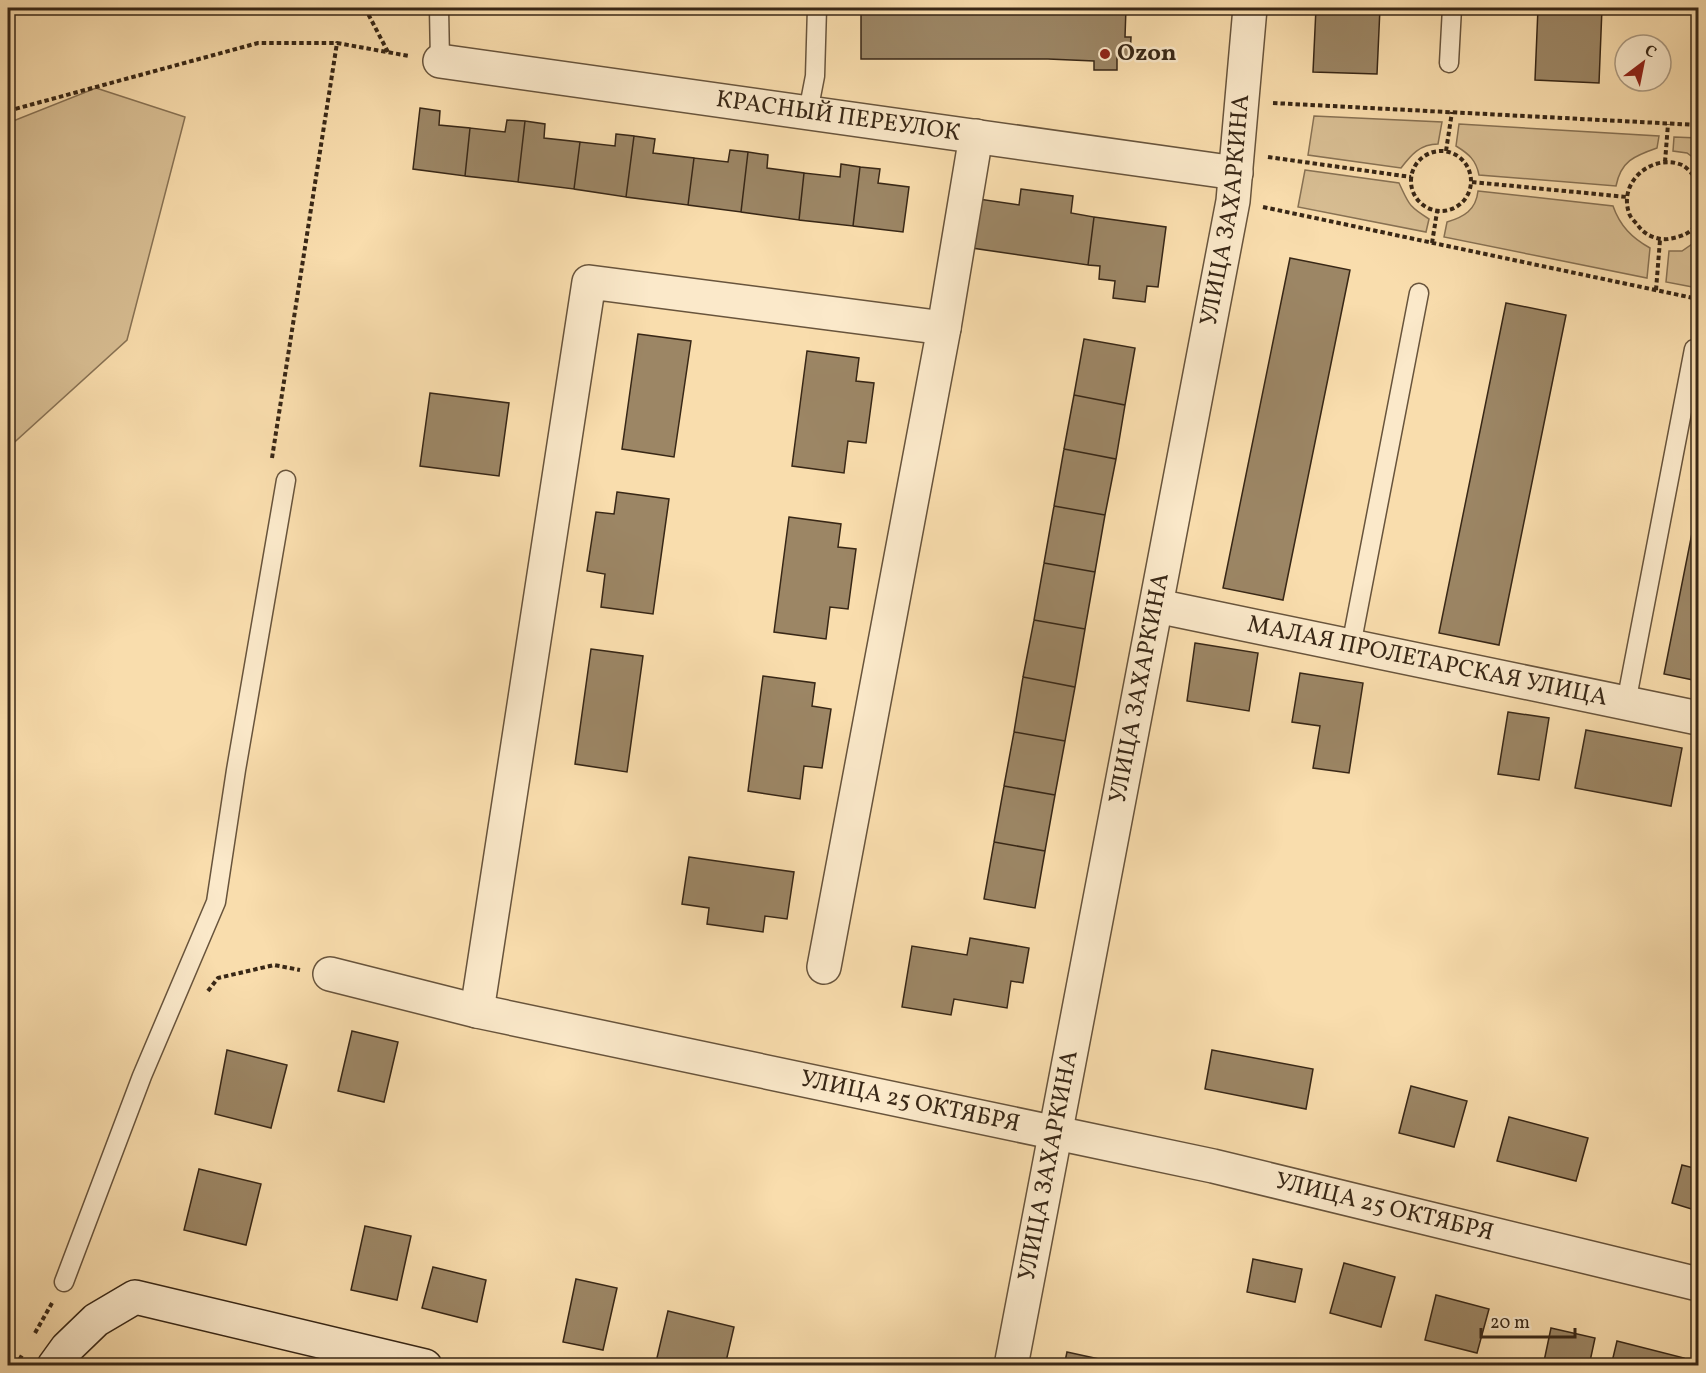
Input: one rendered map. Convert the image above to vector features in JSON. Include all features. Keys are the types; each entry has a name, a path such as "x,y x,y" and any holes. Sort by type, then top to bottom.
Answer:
{"street":[{"name":"УЛИЦА ЗАХАРКИНА","path":"1011,1365 1157,606 1235,176 1250,8"},
{"name":"КРАСНЫЙ ПЕРЕУЛОК","path":"440,61 976,136 1235,176"},
{"path":"824,967 944,328 976,136"},
{"path":"477,1011 589,282 944,328"},
{"name":"МАЛАЯ ПРОЛЕТАРСКАЯ УЛИЦА","path":"1157,606 1698,718"},
{"name":"УЛИЦА 25 ОКТЯБРЯ","path":"330,974 477,1011 1213,1166 1698,1284"},
{"path":"54,1365 67,1348 96,1320 135,1297 425,1365"}],"lane":[{"path":"439,8 440,61"},
{"path":"808,112 815,76 817,8"},
{"path":"1449,63 1452,8"},
{"path":"1351,646 1419,293"},
{"path":"1626,703 1694,349"},
{"path":"64,1281 142,1076 216,902 236,770 286,480"}],"path":[{"path":"365,8 388,52"},
{"path":"8,109 258,43 337,43 440,61"},
{"path":"286,480 270,472 337,43"},
{"path":"1242,102 1698,125"},
{"path":"1446,151 1452,112"},
{"path":"1665,162 1668,123"},
{"path":"1446,151 1460,157 1469,167 1472,182 1467,198 1454,208 1437,212 1422,204 1412,191 1411,177 1416,165 1427,154 1446,151"},
{"path":"1698,182 1683,166 1665,162 1644,169 1632,182 1627,197 1629,213 1642,232 1660,240 1681,237 1696,226 1698,221"},
{"path":"1235,176 1411,177"},
{"path":"1235,176 1432,243 1698,299"},
{"path":"1472,182 1627,197"},
{"path":"1432,243 1437,212"},
{"path":"1656,290 1660,240"},
{"path":"204,995 218,978 274,965 330,974"},
{"path":"32,1338 64,1281"},
{"path":"16,1365 27,1347"}],"shaded area":[{"path":"96,88 185,117 127,340 8,448 8,123"},
{"path":"1314,116 1442,122 1438,144 1421,148 1401,168 1308,155"},
{"path":"1459,124 1659,136 1657,148 1635,157 1625,165 1616,186 1479,175 1471,158 1456,146"},
{"path":"1674,137 1698,138 1698,161 1687,153 1673,151"},
{"path":"1305,170 1399,183 1410,204 1429,219 1426,232 1298,207"},
{"path":"1478,191 1613,206 1627,231 1650,248 1647,278 1444,237 1447,222 1459,218 1472,208"},
{"path":"1698,240 1698,288 1666,282 1669,251 1682,251"}],"building":[{"path":"861,8 1126,8 1125,37 1131,37 1130,57 1117,57 1117,70 1094,70 1094,61 1048,59 861,59"},
{"path":"1316,8 1380,8 1377,74 1313,72"},
{"path":"1538,8 1602,8 1599,83 1535,80"},
{"path":"420,108 440,111 439,125 470,128 465,176 413,169"},
{"path":"507,120 525,121 518,182 465,176 470,128 505,132"},
{"path":"525,121 545,124 544,138 580,142 574,189 518,182"},
{"path":"616,134 634,136 626,197 574,189 580,142 615,146"},
{"path":"634,136 655,139 653,153 694,158 688,205 626,197"},
{"path":"730,150 748,152 741,212 688,205 694,158 728,162"},
{"path":"748,152 768,155 767,168 804,173 799,220 741,212"},
{"path":"841,164 860,167 853,226 799,220 804,173 840,177"},
{"path":"860,167 880,169 878,183 909,187 903,232 853,226"},
{"path":"1021,189 1073,196 1071,213 1094,217 1088,265 972,248 979,199 1019,205"},
{"path":"1094,217 1166,227 1158,287 1147,286 1145,302 1113,298 1115,281 1099,279 1100,266 1088,265"},
{"path":"1290,258 1350,270 1283,600 1223,588"},
{"path":"1506,303 1566,315 1499,645 1439,633"},
{"path":"638,334 691,341 674,457 622,449"},
{"path":"1084,339 1135,348 1125,405 1074,395"},
{"path":"807,351 859,358 856,381 874,383 866,443 848,441 844,473 792,466"},
{"path":"430,393 509,403 499,476 420,466"},
{"path":"1074,395 1125,405 1116,459 1064,449"},
{"path":"1064,449 1116,459 1105,515 1054,506"},
{"path":"617,492 669,499 653,614 601,607 605,574 587,571 596,512 614,514"},
{"path":"1698,503 1698,681 1664,674"},
{"path":"1054,506 1105,515 1095,572 1044,563"},
{"path":"789,517 841,524 838,547 856,549 848,609 830,607 826,639 774,632"},
{"path":"1044,563 1095,572 1085,629 1034,620"},
{"path":"1034,620 1085,629 1075,687 1023,677"},
{"path":"1195,643 1258,653 1249,711 1187,701"},
{"path":"591,649 643,656 627,772 575,764"},
{"path":"1300,673 1363,683 1349,773 1313,768 1320,726 1292,722"},
{"path":"763,676 815,683 812,706 831,709 822,768 804,766 800,799 748,791"},
{"path":"1023,677 1075,687 1065,741 1014,732"},
{"path":"1508,712 1549,718 1539,780 1498,774"},
{"path":"1586,730 1682,748 1671,806 1575,788"},
{"path":"1014,732 1065,741 1055,795 1004,786"},
{"path":"1004,786 1055,795 1045,851 994,842"},
{"path":"994,842 1045,851 1035,908 984,899"},
{"path":"689,857 794,872 787,919 765,916 763,932 707,924 709,908 682,904"},
{"path":"970,938 1029,948 1023,983 1011,981 1007,1008 954,999 951,1015 902,1007 912,946 967,955"},
{"path":"352,1031 398,1042 384,1102 338,1091"},
{"path":"227,1050 287,1065 271,1128 215,1114"},
{"path":"1212,1050 1313,1069 1306,1109 1205,1089"},
{"path":"1411,1086 1467,1101 1454,1147 1399,1133"},
{"path":"1509,1117 1588,1138 1576,1181 1497,1161"},
{"path":"1682,1165 1698,1169 1698,1211 1672,1203"},
{"path":"199,1169 261,1184 246,1245 184,1230"},
{"path":"365,1226 411,1236 397,1300 351,1290"},
{"path":"1253,1259 1302,1269 1295,1302 1247,1292"},
{"path":"1344,1263 1395,1277 1381,1327 1330,1313"},
{"path":"433,1267 486,1280 477,1322 422,1308"},
{"path":"576,1279 617,1288 603,1350 563,1342"},
{"path":"1436,1295 1489,1309 1477,1353 1425,1340"},
{"path":"668,1311 734,1327 725,1366 671,1366 656,1362"},
{"path":"1551,1328 1595,1338 1589,1366 1543,1366"},
{"path":"1617,1341 1684,1358 1683,1366 1611,1366"},
{"path":"1067,1352 1131,1366 1064,1366"},
{"path":"780,1359 814,1366 779,1366"}],"place":[{"name":"Ozon","path":"1105,54"}]}
